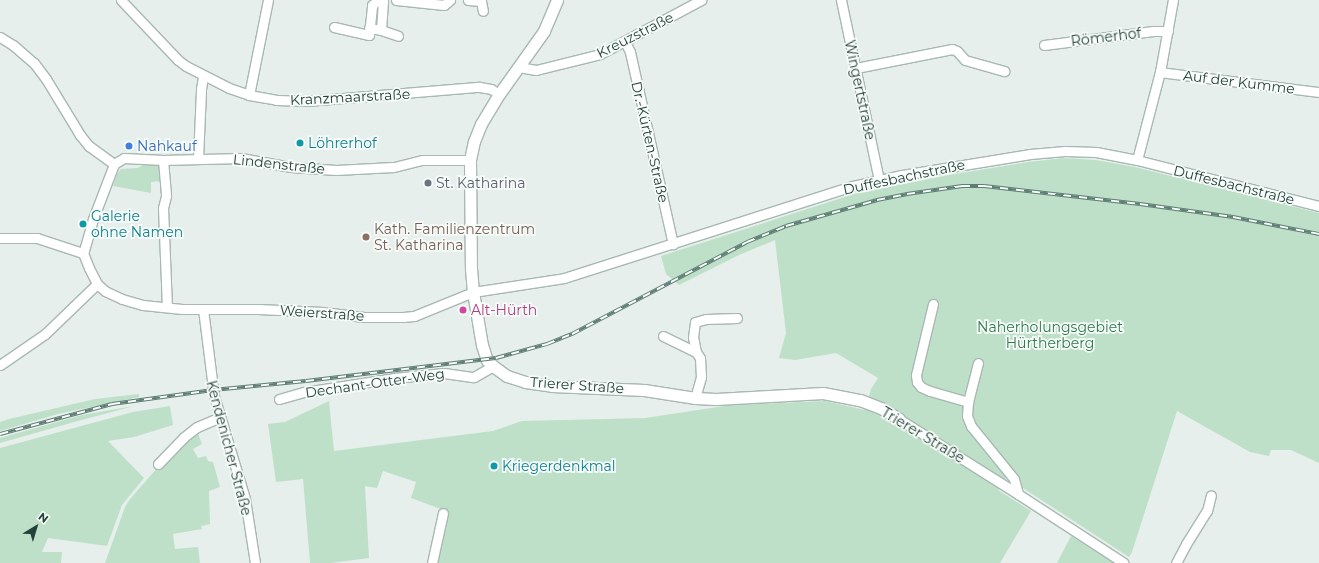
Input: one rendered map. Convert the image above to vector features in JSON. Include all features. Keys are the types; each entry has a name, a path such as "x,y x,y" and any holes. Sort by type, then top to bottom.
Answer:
{"street":[{"name":"Kranzmaarstraße","path":"121,0 178,60 203,77 249,95 276,100 307,101 479,88 490,89 499,94"},
{"path":"249,95 268,0"},
{"path":"334,27 369,35 372,5 379,0"},
{"path":"381,30 383,0"},
{"path":"396,0 444,5 450,0"},
{"path":"468,0 481,1 483,11"},
{"path":"492,366 487,360 482,346 473,292 471,269 470,160 474,141 481,124 499,94 544,31 557,0"},
{"name":"Kreuzstraße","path":"519,68 530,70 545,69 600,54 625,42 701,0"},
{"name":"Wingertstraße","path":"841,0 879,180"},
{"path":"1137,160 1160,72 1173,0"},
{"path":"369,28 381,30 398,36"},
{"name":"Römerhof","path":"1044,44 1153,31 1168,31"},
{"path":"0,37 13,45 34,63 46,79 80,135 89,146 114,164 93,218 83,253 88,268 97,284 45,334 0,365"},
{"name":"Dr.-Kürten-Straße","path":"625,42 630,52 673,244"},
{"path":"856,68 952,49 957,51 965,60 1004,71"},
{"name":"Auf der Kumme","path":"1160,72 1319,92"},
{"path":"198,160 201,89 203,77"},
{"name":"Duffesbachstraße","path":"473,292 564,278 846,189 879,180 1030,154 1065,151 1096,152 1137,160 1319,206"},
{"name":"Lindenstraße","path":"114,164 124,158 163,160 241,158 291,167 336,170 394,168 422,160 470,160"},
{"path":"163,160 166,196 163,208 167,308"},
{"path":"0,238 37,238 83,253"},
{"name":"Weierstraße","path":"97,284 105,292 122,299 167,308 203,310 258,309 403,317 414,316 473,292"},
{"path":"932,304 916,375 917,382 921,387 930,391 968,402"},
{"name":"Kendenicher Straße","path":"203,310 212,386 245,499 255,563"},
{"path":"695,398 701,377 700,358 696,352 693,337 695,322 706,319 737,318"},
{"path":"663,336 696,352"},
{"path":"978,363 966,416 971,426 1014,479 1018,494"},
{"name":"Trierer Straße","path":"492,366 507,376 525,382 552,386 644,390 695,398 716,399 823,393 860,400 880,408 899,419 1124,563"},
{"name":"Dechant-Otter-Weg","path":"279,399 304,392 394,378 444,373 474,377 492,366"},
{"path":"158,464 184,437 197,427 220,417"},
{"path":"1176,563 1207,511 1211,495"},
{"path":"432,563 443,513"}],"green space":[{"name":"Naherholungsgebiet Hürtherberg","path":"1064,158 1096,160 1135,167 1319,213 1319,463 1291,450 1271,450 1269,456 1250,452 1177,411 1132,552 1129,557 1006,477 998,490 1031,511 1000,563 438,563 449,512 411,498 416,482 383,471 377,488 365,486 369,558 331,563 310,563 303,479 276,482 268,424 285,422 329,401 334,451 493,431 522,421 645,418 731,405 825,401 865,410 871,389 878,378 836,353 795,360 779,358 786,333 775,240 739,255 679,285 666,274 661,256 854,194 949,175 1028,162"},
{"path":"160,163 161,181 151,182 151,193 113,186 117,174 121,169 138,168 144,164"},
{"path":"139,394 139,397 58,414 0,431 0,422 9,419 95,399"},
{"path":"134,406 0,443 0,438 82,415"},
{"path":"170,406 173,425 134,437 108,441 144,478 122,505 107,546 48,538 42,552 62,552 61,563 0,563 0,448 133,412"},
{"path":"197,431 202,444 193,449 198,458 206,456 208,461 213,462 220,487 209,491 210,524 201,526 202,529 173,534 175,549 198,547 200,563 105,563 125,507 130,499 159,466"},
{"path":"1071,536 1114,563 1057,563"}],"railway":[{"path":"0,434 112,404 213,390 306,381 496,358 547,344 572,334 747,242 786,226 877,200 907,194 962,186 984,186 1140,204 1233,217 1319,234"}],"place":[{"name":"Löhrerhof","path":"300,143"},
{"name":"Nahkauf","path":"129,146"},
{"name":"St. Katharina","path":"428,183"},
{"name":"Galerie ohne Namen","path":"83,224"},
{"name":"Kath. Familienzentrum St. Katharina","path":"366,237"},
{"name":"Alt-Hürth","path":"463,310"},
{"name":"Kriegerdenkmal","path":"494,466"}]}
